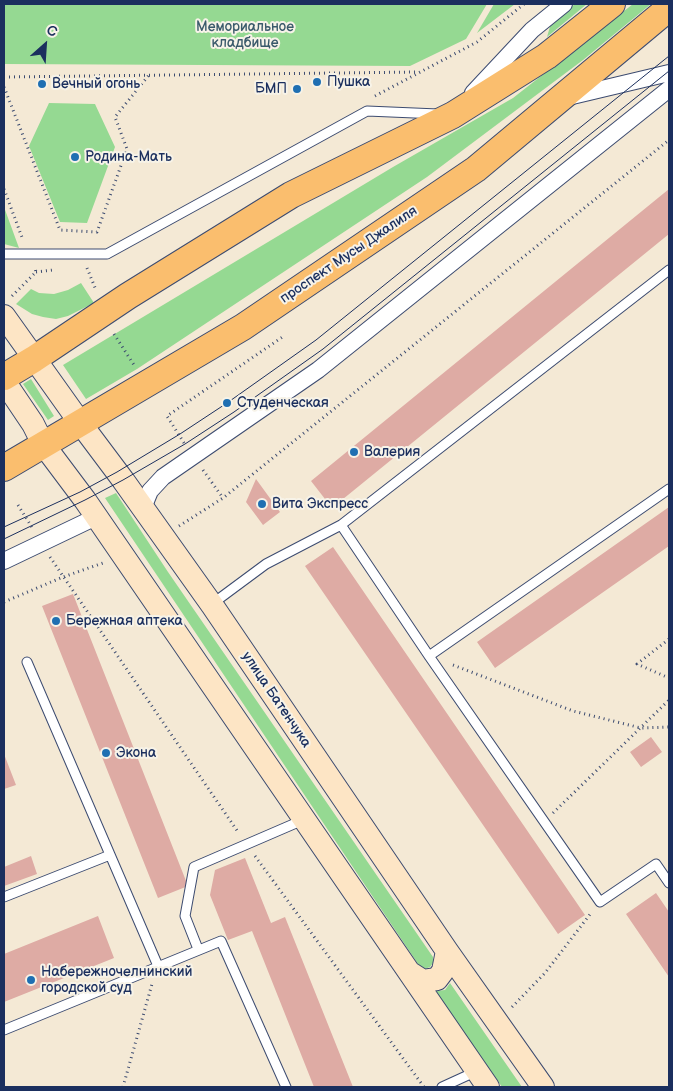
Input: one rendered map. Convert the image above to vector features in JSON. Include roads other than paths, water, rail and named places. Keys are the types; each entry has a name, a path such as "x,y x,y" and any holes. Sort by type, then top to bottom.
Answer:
{"main road":[{"path":"4,377 128,296 291,195 453,115 548,56 612,4"},
{"name":"проспект Мусы Джалиля","path":"4,468 81,424 259,316 476,169 669,8"},
{"name":"улица Батенчука","path":"8,306 34,359 212,605 446,951 543,1087"},
{"path":"4,381 44,444 483,1079"},
{"path":"408,972 424,981 437,979 444,970 446,951"}],"street":[{"path":"453,115 532,30 564,4"},
{"path":"559,99 669,73"},
{"path":"143,508 150,491 163,477 318,370 669,89"},
{"path":"4,561 96,517"}],"lane":[{"path":"4,254 107,254 367,111 453,115"},
{"path":"212,605 266,564 341,525 669,270"},
{"path":"430,656 669,489"},
{"path":"341,525 600,902 656,864 669,883"},
{"path":"27,662 158,966"},
{"path":"198,949 185,916 194,867 304,819"},
{"path":"4,897 110,855"},
{"path":"4,1030 198,949 222,941 286,1087"},
{"path":"442,1087 483,1079"}],"tram line":[{"path":"4,527 80,492 117,472 227,403 316,340 669,56"},
{"path":"4,539 123,480 185,444 234,412 323,349 669,71"}],"place":[{"name":"Пушка","path":"317,82"},
{"name":"Вечный огонь","path":"42,84"},
{"name":"БМП","path":"297,89"},
{"name":"Родина-Мать","path":"75,157"},
{"name":"Студенческая","path":"227,403"},
{"name":"Валерия","path":"354,452"},
{"name":"Вита Экспресс","path":"262,504"},
{"name":"Бережная аптека","path":"56,621"},
{"name":"Экона","path":"106,753"},
{"name":"Набережночелнинский городской суд","path":"31,980"}],"park label":[{"name":"Мемориальное кладбище","path":"245,36"}]}
